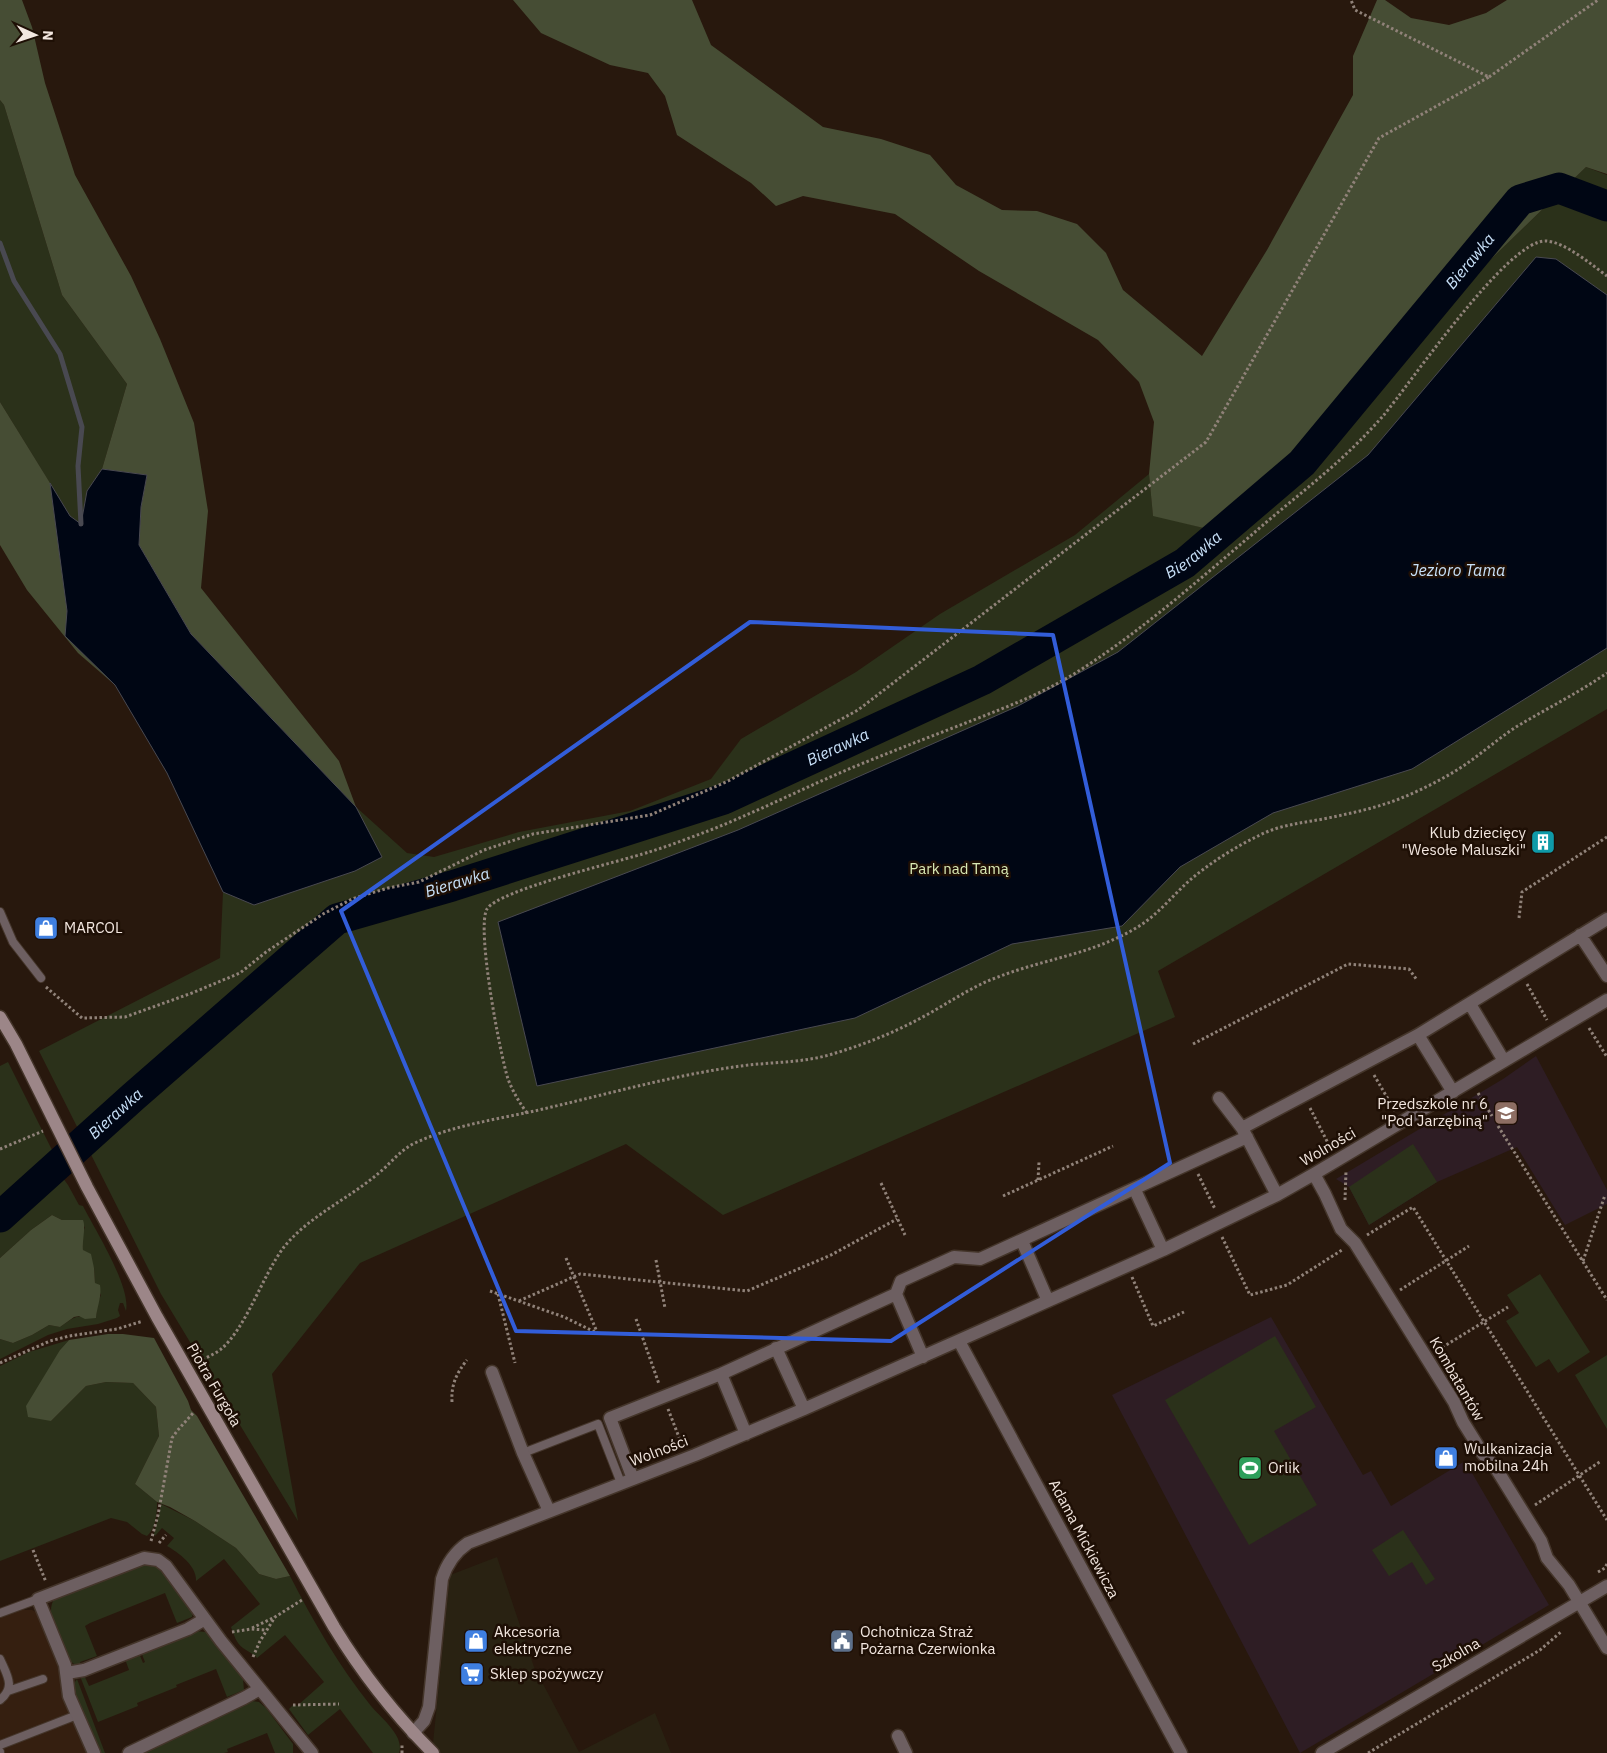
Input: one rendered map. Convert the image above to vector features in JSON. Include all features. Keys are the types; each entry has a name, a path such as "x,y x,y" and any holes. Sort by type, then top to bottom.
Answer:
{"main road":[{"name":"Piotra Furgoła","path":"0,1017 16,1044 87,1187 157,1317 348,1650 384,1700 429,1752"}],"street":[{"path":"923,1356 896,1294 901,1281 954,1257 980,1259 1192,1163 1304,1096 1418,1035 1607,919"},
{"path":"1580,935 1607,976"},
{"name":"Wolności","path":"413,1732 428,1714 442,1579 448,1562 468,1543 746,1434 1163,1250 1277,1195 1314,1174 1341,1165 1453,1092 1607,1000"},
{"path":"1470,1004 1504,1062"},
{"path":"1418,1035 1453,1092"},
{"path":"1219,1098 1245,1133 1277,1195"},
{"name":"Kombatantów","path":"1314,1174 1341,1229 1354,1243 1454,1402 1463,1422 1482,1454 1497,1470 1536,1533 1547,1558 1561,1574 1607,1648"},
{"path":"1135,1190 1163,1250"},
{"path":"1022,1241 1048,1301"},
{"path":"627,1481 610,1418 721,1374 896,1294"},
{"name":"Adama Mickiewicza","path":"959,1341 1181,1753"},
{"path":"776,1348 804,1409"},
{"path":"492,1372 523,1453 548,1511"},
{"path":"721,1374 746,1434"},
{"path":"94,1753 68,1692 63,1659 38,1599 144,1558 160,1561 166,1566 204,1619 311,1752"},
{"name":"Szkolna","path":"1322,1753 1607,1586"},
{"path":"66,1673 79,1672 92,1667 188,1629 204,1619"},
{"path":"129,1753 260,1689"},
{"path":"898,1736 906,1753"}],"lane":[{"path":"0,912 14,942 41,978"},
{"path":"523,1453 598,1424 627,1481"},
{"path":"0,1613 38,1599"},
{"path":"0,1659 9,1682 8,1691"},
{"path":"0,1700 8,1691 42,1680"},
{"path":"0,1745 77,1715"}],"path":[{"path":"1351,0 1355,10 1489,77"},
{"path":"41,978 45,986 82,1018 125,1018 240,973 282,941 323,914 352,899 388,888 419,882 484,850 533,834 650,815 728,781 858,710 1206,442 1379,138 1489,77 1598,0"},
{"path":"527,1113 512,1090 504,1066 499,1040 484,934 485,914 492,903 516,892 649,852 704,832 865,762 1017,704 1053,686 1086,666 1164,610 1333,466 1371,430 1462,313 1506,264 1524,250 1539,242 1555,243 1572,252 1607,276"},
{"path":"186,1368 216,1353 231,1338 274,1262 299,1231 380,1173 396,1156 413,1143 451,1129 644,1086 668,1078 742,1066 797,1061 821,1057 855,1047 888,1034 999,976 1095,948 1125,934 1155,914 1204,868 1256,837 1289,824 1364,810 1397,800 1431,784 1459,768 1511,730 1607,674"},
{"path":"1519,918 1522,892 1607,837"},
{"path":"1194,1044 1348,964 1409,969 1417,980"},
{"path":"1521,973 1549,1023"},
{"path":"1587,1026 1607,1057"},
{"path":"1366,1062 1396,1114"},
{"path":"1476,1091 1492,1116"},
{"path":"1304,1096 1341,1165 1345,1207"},
{"path":"0,1149 56,1126"},
{"path":"1498,1126 1607,1300"},
{"path":"1003,1196 1113,1146"},
{"path":"1038,1180 1039,1162"},
{"path":"1192,1163 1217,1214"},
{"path":"881,1184 906,1235"},
{"path":"1582,1261 1605,1195"},
{"path":"1364,1236 1413,1207 1532,1402 1607,1520"},
{"path":"519,1301 580,1274 747,1292 831,1255 897,1219"},
{"path":"1221,1235 1250,1295 1287,1285 1345,1248"},
{"path":"1398,1291 1469,1246"},
{"path":"490,1291 564,1317 597,1333 566,1258"},
{"path":"656,1260 665,1308"},
{"path":"1132,1276 1153,1326 1184,1312"},
{"path":"498,1294 514,1363"},
{"path":"1436,1352 1508,1307"},
{"path":"0,1363 50,1341 69,1336 117,1329 157,1317"},
{"path":"452,1402 456,1375 466,1360"},
{"path":"151,1541 158,1515 172,1438 176,1430 196,1410"},
{"path":"1532,1507 1601,1461"},
{"path":"159,1543 166,1535"},
{"path":"33,1550 48,1587"},
{"path":"251,1629 305,1599"},
{"path":"253,1657 266,1630 275,1617"},
{"path":"1368,1753 1540,1650 1568,1626"},
{"path":"228,1632 251,1629 266,1630"},
{"path":"290,1704 300,1706 339,1704"}],"highlighted area":[{"path":"750,622 1053,635 1170,1163 891,1341 516,1331 341,911"}],"shaded area":[{"name":"Przedszkole nr 6 \"Pod Jarzębiną\"","path":"1536,1056 1607,1190 1607,1204 1565,1225 1517,1147 1437,1182 1369,1225 1349,1187 1336,1179 1503,1079"},
{"path":"1271,1317 1363,1475 1371,1471 1391,1506 1465,1461 1549,1605 1300,1753 1112,1395"},
{"path":"497,1557 534,1667 579,1752 655,1713 671,1753 432,1753 450,1575"},
{"path":"21,1610 32,1610 38,1613 59,1662 89,1753 0,1753 0,1618"}],"green space":[{"path":"0,0 22,0 32,27 45,83 75,175 131,276 160,339 194,423 208,511 201,588 339,761 356,807 191,634 139,545 141,507 147,475 102,469 127,384 62,295 4,105 0,100"},
{"path":"513,0 692,0 711,45 823,127 881,139 930,155 956,185 1002,210 1037,211 1077,224 1106,253 1123,290 1202,356 1267,250 1353,95 1353,56 1377,0 1385,0 1411,18 1449,25 1486,13 1507,0 1607,0 1607,174 1586,167 1212,530 1153,516 1149,474 1154,422 1139,382 1098,340 979,271 895,214 803,196 776,206 751,183 677,135 665,96 648,73 610,65 541,33"},
{"path":"0,100 4,105 62,295 127,384 102,469 87,491 81,524 70,516 0,402"},
{"name":"Park nad Tamą","path":"1586,167 1607,175 1607,709 1158,971 1175,1017 723,1215 626,1144 360,1263 272,1374 298,1521 161,1294 39,1051 220,958 223,892 254,905 381,857 356,807 407,853 434,857 519,832 630,811 711,779 741,739 856,672 940,614 1075,535 1149,474 1153,515 1212,530"},
{"path":"0,402 50,483 59,543 115,685 78,653 27,590 0,545"},
{"path":"8,1062 55,1156 0,1205 0,1066"},
{"path":"1413,1144 1437,1182 1369,1225 1349,1187"},
{"path":"60,1174 79,1205 83,1206 111,1258 123,1287 126,1311 123,1303 120,1303 118,1310 120,1316 117,1318 48,1335 0,1359 0,1339 13,1343 49,1325 60,1327 77,1317 96,1318 97,1304 101,1295 95,1284 94,1268 83,1250 82,1235 85,1227 74,1220 62,1220 52,1215 31,1230 0,1258 0,1227"},
{"path":"52,1215 62,1220 83,1220 83,1250 91,1254 95,1283 100,1285 100,1298 96,1318 74,1317 60,1327 49,1325 13,1343 0,1339 0,1258 31,1230"},
{"path":"1540,1274 1590,1352 1558,1373 1549,1359 1536,1367 1506,1321 1519,1313 1507,1295"},
{"path":"108,1334 154,1338 191,1410 197,1416 290,1576 276,1579 259,1574 236,1548 195,1521 157,1502 135,1484 159,1436 156,1407 133,1383 106,1382 86,1386 51,1421 28,1417 26,1406 60,1350 69,1340"},
{"name":"Orlik","path":"1275,1336 1316,1407 1274,1431 1317,1505 1249,1545 1165,1400"},
{"path":"69,1340 60,1350 51,1421 86,1386 106,1382 133,1383 156,1407 159,1436 135,1484 157,1502 154,1525 147,1536 127,1522 111,1518 0,1561 0,1366 29,1352"},
{"path":"1607,1355 1607,1429 1575,1375"},
{"path":"161,1504 195,1521 236,1548 259,1574 276,1579 290,1576 337,1659 359,1691 399,1740 399,1753 373,1753 340,1709 308,1735 289,1709 294,1704 297,1706 324,1682 285,1635 257,1658 241,1646 231,1627 260,1604 224,1559 196,1581 196,1575 190,1565 182,1556 167,1546 174,1538 162,1528 155,1536 154,1534"},
{"path":"1403,1530 1435,1579 1426,1585 1412,1562 1389,1576 1372,1550"},
{"path":"139,1564 154,1564 163,1571 193,1611 192,1617 177,1623 165,1593 85,1626 97,1656 80,1662 81,1666 74,1664 68,1659 54,1628 51,1612 55,1598"},
{"path":"196,1631 205,1632 211,1636 243,1679 244,1690 227,1697 216,1669 137,1703 138,1706 98,1722 80,1676 84,1675 89,1686 129,1670 125,1659 139,1653 143,1663 145,1662 141,1652"},
{"path":"77,1679 105,1753 100,1753 74,1696 73,1685"},
{"path":"252,1701 259,1702 266,1708 293,1744 293,1753 275,1753 267,1733 227,1749 228,1752 224,1753 139,1753"}],"water":[{"name":"Jezioro Tama","path":"1536,257 1556,259 1607,295 1607,648 1412,769 1273,813 1180,867 1122,926 1012,944 855,1018 537,1086 498,922 738,830 1018,706 1118,652 1368,455"},
{"path":"102,469 147,475 141,507 139,545 191,634 356,807 382,857 355,871 254,905 223,892 167,773 115,685 65,636 67,611 50,483 70,516 81,524 87,491"}],"waterway":[{"name":"Bierawka","path":"0,1217 133,1097 337,919 452,886 724,799 982,680 1185,563 1302,463 1520,200 1559,188 1607,206"},
{"path":"0,243 14,281 60,354 82,427 78,466 81,524"}],"place":[{"name":"Klub dziecięcy \"Wesołe Maluszki\"","path":"1543,842"},
{"name":"MARCOL","path":"46,928"},
{"name":"Przedszkole nr 6 \"Pod Jarzębiną\"","path":"1506,1113"},
{"name":"Wulkanizacja mobilna 24h","path":"1446,1458"},
{"name":"Orlik","path":"1250,1468"},
{"name":"Akcesoria elektryczne","path":"476,1641"},
{"name":"Ochotnicza Straż Pożarna Czerwionka","path":"842,1641"},
{"name":"Sklep spożywczy","path":"472,1674"}]}
